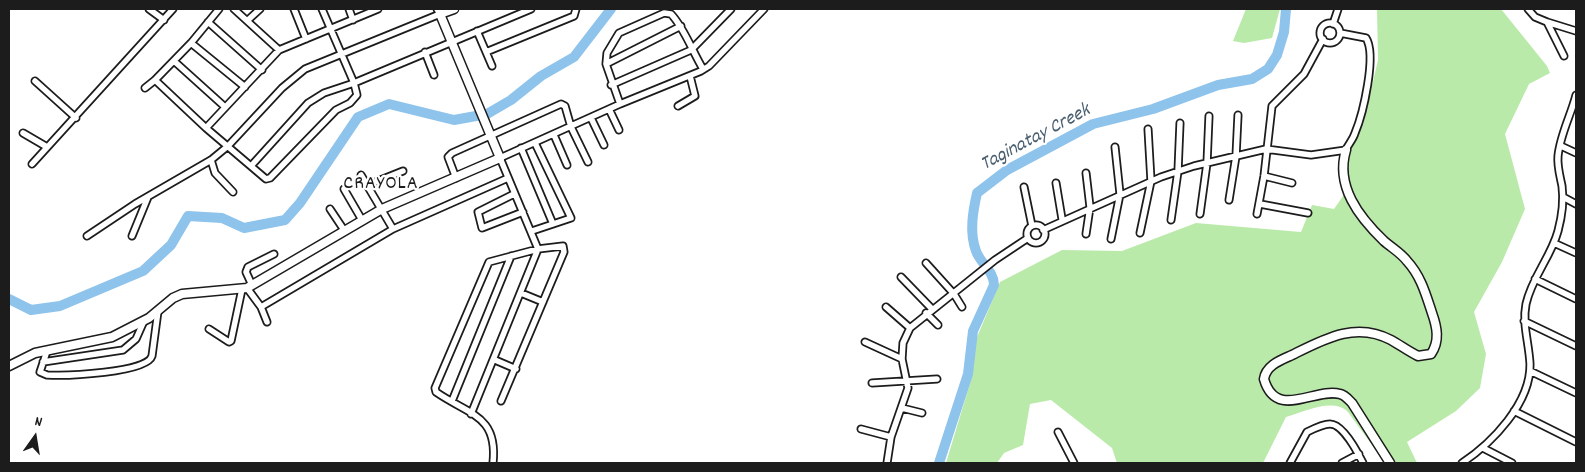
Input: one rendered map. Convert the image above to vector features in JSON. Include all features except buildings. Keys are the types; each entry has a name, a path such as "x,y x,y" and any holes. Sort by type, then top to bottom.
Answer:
{"street":[{"path":"149,9 164,20"},
{"path":"32,164 76,118 173,9"},
{"path":"146,88 191,43 219,9"},
{"path":"234,9 279,50"},
{"path":"248,20 260,9"},
{"path":"294,9 306,39"},
{"path":"155,80 261,177 270,178 336,110 354,100 357,95 354,83 322,9"},
{"path":"349,9 354,20"},
{"path":"206,128 279,50 378,9"},
{"path":"87,236 211,160 228,146 293,78 305,69 342,55 439,12 454,9"},
{"path":"251,166 308,103 324,93 354,83 450,41 531,9"},
{"path":"486,52 558,24 574,16 576,9"},
{"path":"611,85 691,50 731,9"},
{"path":"9,366 36,353 112,337 144,321 173,298 182,294 247,287 382,210 620,104 704,69 764,9"},
{"path":"1334,24 1338,9"},
{"path":"1528,9 1535,17 1576,31"},
{"path":"439,12 538,249 522,293 471,414"},
{"path":"620,104 611,85 605,58 619,33 664,13 671,14 681,26 691,50 704,69"},
{"path":"208,22 262,70"},
{"path":"1547,22 1564,56"},
{"path":"1334,24 1338,27 1339,38 1333,43 1323,40 1320,34 1322,27 1334,24"},
{"path":"606,64 681,26"},
{"path":"478,31 492,66"},
{"path":"1340,33 1366,38 1369,44 1371,59 1356,133 1346,150 1342,172 1346,192 1374,230 1407,261 1419,278 1434,320 1437,336 1436,348 1431,354 1418,356 1390,339 1371,333 1344,332 1279,361 1269,368 1264,379 1270,390 1278,398 1286,400 1334,394 1346,397 1352,403 1390,463"},
{"path":"1258,214 1272,106 1304,74 1323,40"},
{"path":"191,43 245,87"},
{"path":"425,52 434,75"},
{"path":"174,61 225,107"},
{"path":"678,106 696,96 690,76"},
{"path":"35,81 76,118"},
{"path":"1462,463 1483,448 1514,411 1526,385 1530,371 1524,321 1528,295 1534,279 1554,243 1562,210 1563,197 1558,163 1560,146 1576,95"},
{"path":"456,178 449,155 488,133 561,104 565,106 571,126 588,162"},
{"path":"609,109 618,130"},
{"path":"1229,200 1236,156 1238,115"},
{"path":"1200,214 1207,163 1209,116"},
{"path":"591,118 604,145"},
{"path":"1171,220 1178,171 1180,123"},
{"path":"1140,233 1151,182 1148,130"},
{"path":"24,133 47,147"},
{"path":"554,135 567,165"},
{"path":"532,231 569,221 570,217 535,143"},
{"path":"1111,239 1120,194 1115,146"},
{"path":"1560,146 1576,154"},
{"path":"521,148 553,224"},
{"path":"1043,230 1120,194 1178,171 1207,163 1266,149 1311,156 1346,150"},
{"path":"211,160 215,172 233,192"},
{"path":"368,185 404,171"},
{"path":"1086,173 1090,207 1086,234"},
{"path":"362,175 393,229"},
{"path":"1264,176 1292,182"},
{"path":"261,307 393,229 508,178"},
{"path":"1056,183 1062,220"},
{"path":"1024,187 1032,226"},
{"path":"344,189 362,220"},
{"path":"514,194 478,212 482,228 523,212"},
{"path":"132,236 148,197"},
{"path":"1563,197 1576,204"},
{"path":"1260,204 1308,213"},
{"path":"330,209 344,230"},
{"path":"1032,226 1040,226 1043,230 1044,235 1040,242 1032,242 1028,238 1027,232 1032,226"},
{"path":"887,463 891,437 902,408 907,382 902,359 903,343 910,328 995,260 1028,238"},
{"path":"1554,243 1576,253"},
{"path":"492,463 494,445 491,433 486,425 436,392 435,388 488,263 559,245 564,249 516,369 501,401"},
{"path":"209,329 229,342 231,341 247,287 246,272 248,267 274,254"},
{"path":"452,401 512,256"},
{"path":"926,263 954,294 962,307"},
{"path":"901,277 932,309"},
{"path":"1534,279 1576,299"},
{"path":"247,287 261,307 267,322"},
{"path":"522,293 543,302"},
{"path":"886,307 910,328"},
{"path":"47,351 40,372 47,375 102,372 142,365 149,362 152,356 158,311"},
{"path":"926,314 938,325"},
{"path":"43,362 123,350 136,340 144,321"},
{"path":"1524,321 1576,346"},
{"path":"865,342 902,359"},
{"path":"494,360 516,369"},
{"path":"1530,371 1576,393"},
{"path":"872,383 937,379"},
{"path":"902,408 922,413"},
{"path":"1514,411 1576,442"},
{"path":"1290,463 1307,432 1329,424 1337,426 1351,441 1364,463"},
{"path":"861,429 891,437"},
{"path":"1058,432 1074,463"},
{"path":"1483,448 1512,463"},
{"path":"1342,463 1359,454"}],"green space":[{"path":"1246,9 1280,9 1272,38 1244,43 1233,41"},
{"path":"1377,9 1501,9 1547,66 1550,73 1529,84 1505,134 1525,209 1502,262 1474,312 1486,354 1480,388 1456,411 1407,442 1417,463 1385,463 1348,412 1335,406 1327,406 1310,409 1286,417 1263,463 1117,463 1112,448 1051,400 1030,404 1023,445 1004,453 997,463 946,463 971,380 975,342 1000,282 1062,250 1122,251 1196,223 1301,232 1312,205 1334,209 1350,186 1344,172 1345,160 1363,125 1378,60"}],"waterway":[{"path":"9,299 31,310 60,306 143,271 171,245 188,216 222,218 244,228 285,220 300,203 358,117 389,104 454,120 487,114 511,100 541,76 574,57 611,9"},
{"name":"Taginatay Creek","path":"939,463 968,374 973,331 994,285 992,275 978,255 974,244 972,222 977,193 1007,170 1093,124 1153,109 1218,85 1252,79 1268,69 1277,55 1284,32 1286,9"}],"district":[{"name":"CRAYOLA","path":"381,185"}]}
